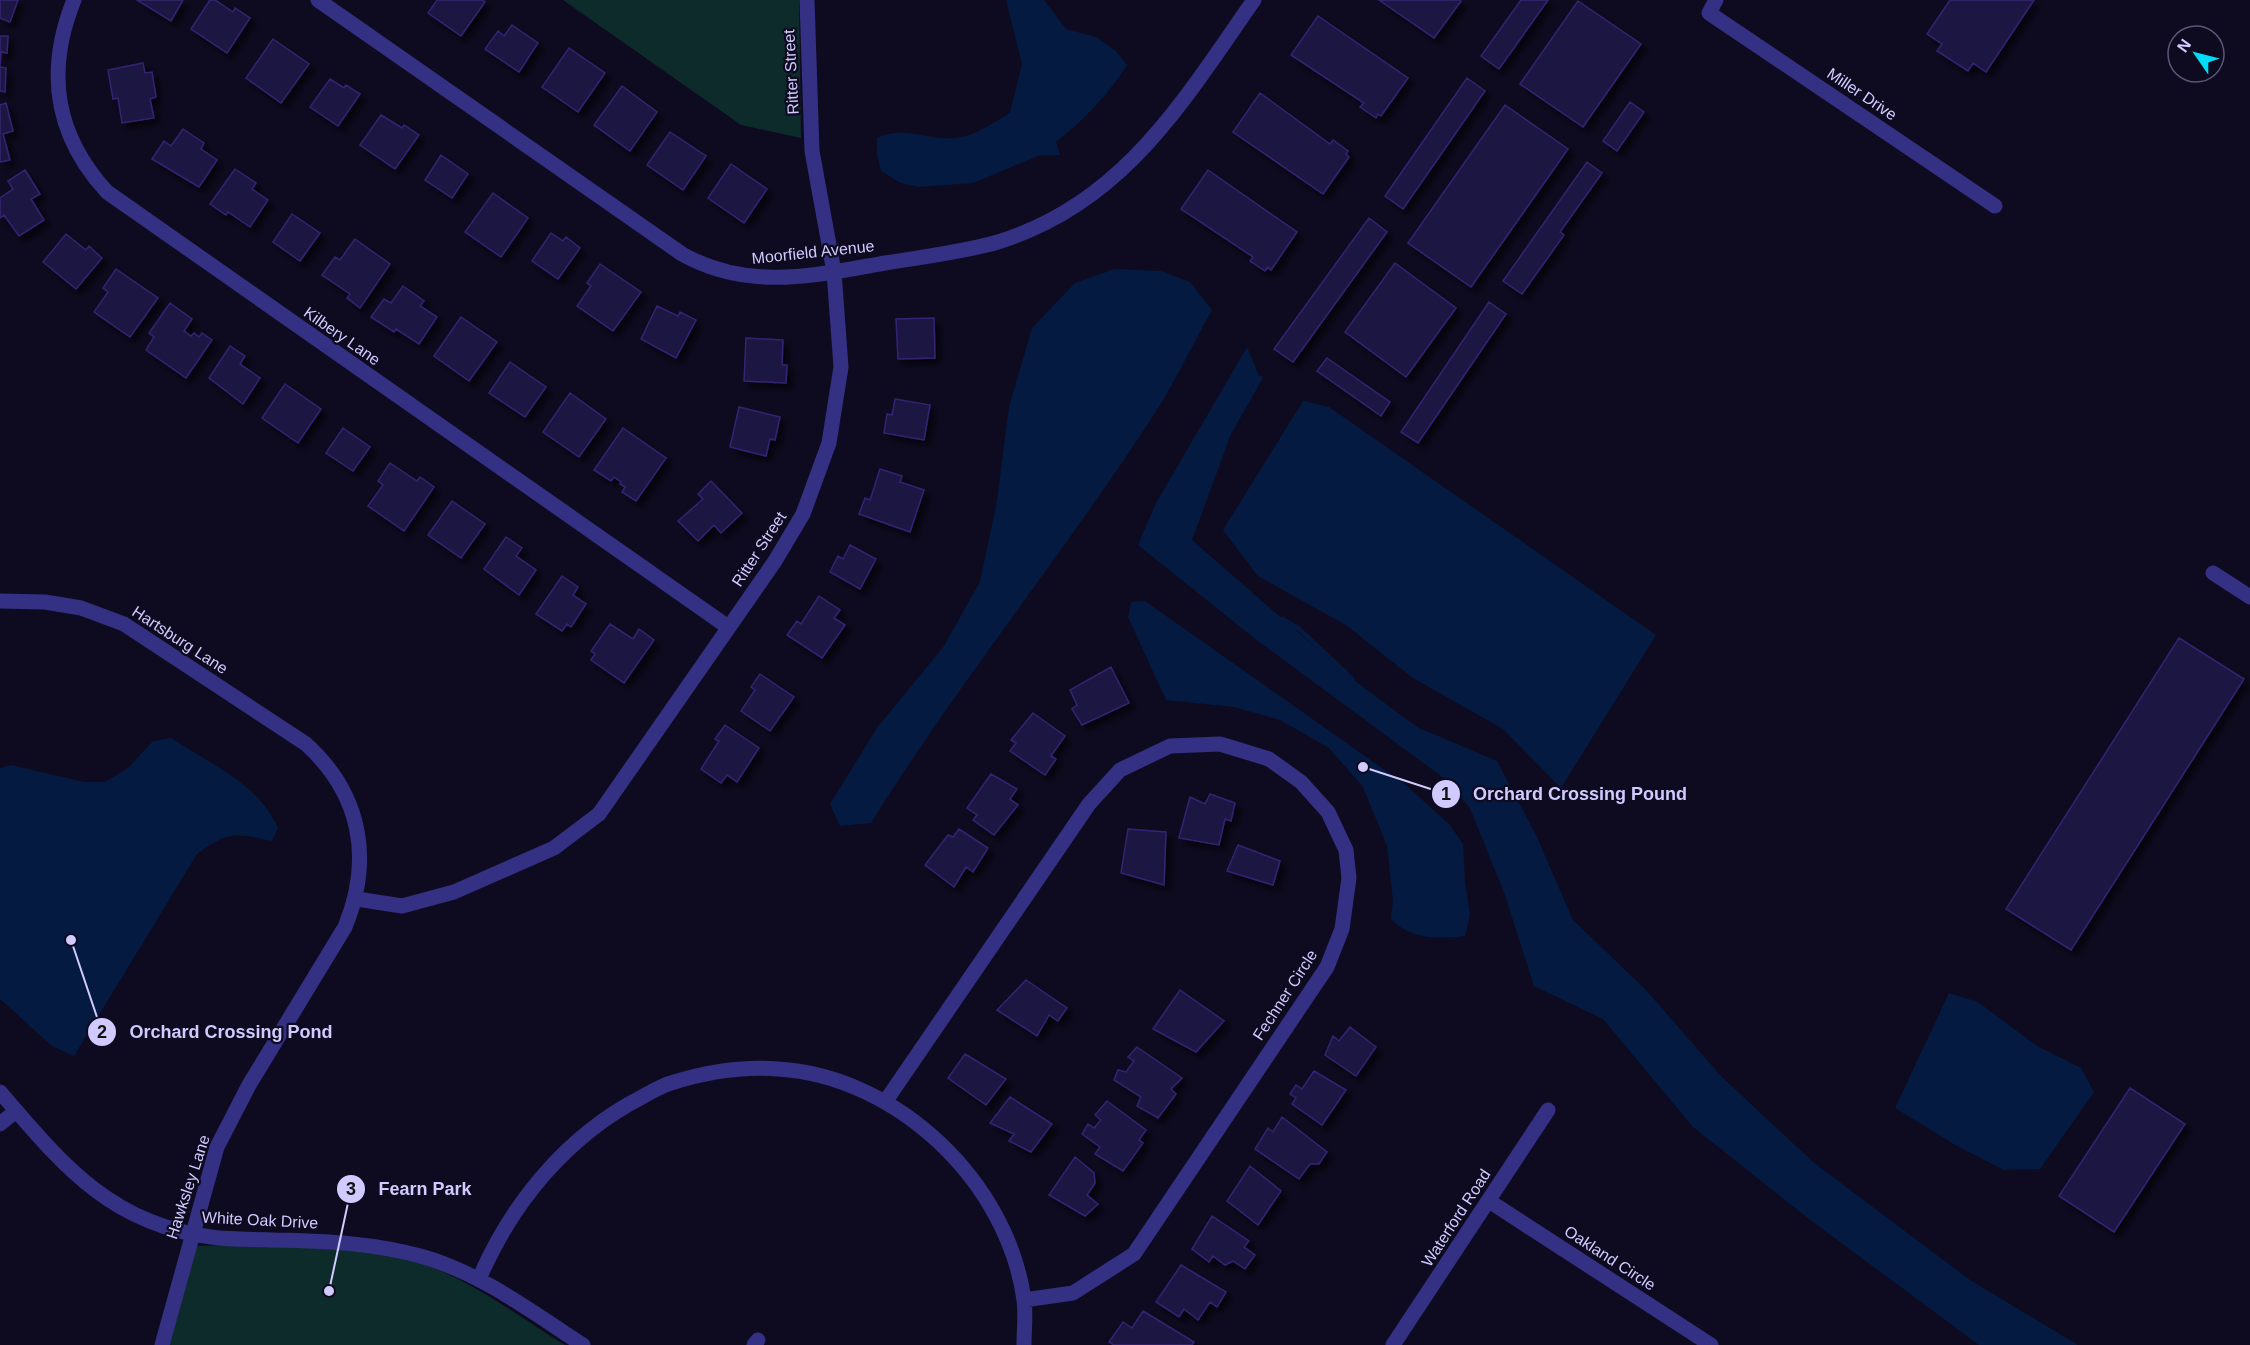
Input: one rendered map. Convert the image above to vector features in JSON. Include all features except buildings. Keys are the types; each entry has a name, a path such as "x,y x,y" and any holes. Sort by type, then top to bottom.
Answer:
{"street":[{"name":"Kilbery Lane","path":"74,0 59,52 60,105 74,146 107,192 728,627"},
{"name":"Moorfield Avenue","path":"318,0 693,260 748,278 765,279 834,272 969,249 1022,233 1063,213 1115,176 1160,132 1254,0"},
{"name":"Ritter Street","path":"357,899 402,906 454,892 554,848 599,814 775,561 803,514 829,443 841,367 834,272 813,151 807,0"},
{"name":"Miller Drive","path":"1713,6 1995,206"},
{"path":"2212,573 2250,597"},
{"name":"Hartsburg Lane","path":"0,601 45,602 81,608 124,624 306,744 321,758"},
{"name":"Fechner Circle","path":"885,1102 1089,804 1120,770 1170,746 1220,744 1269,759 1301,782 1328,812 1346,850 1348,878 1342,929 1327,967 1134,1254 1073,1293 1024,1300"},
{"name":"Hawksley Lane","path":"162,1345 217,1147 249,1085 342,933 357,899 361,852 354,816 341,785 321,758"},
{"path":"479,1279 506,1226 536,1184 569,1147 623,1107 669,1084 727,1069 779,1069 836,1080 885,1102 931,1134 963,1165 990,1206 1010,1243 1024,1300 1024,1345"},
{"name":"White Oak Drive","path":"0,1092 62,1164 106,1199 153,1224 213,1238 367,1245 425,1257 479,1279 583,1345"},
{"path":"0,1124 16,1110"},
{"name":"Waterford Road","path":"1393,1345 1548,1110"},
{"name":"Oakland Circle","path":"1489,1201 1711,1345"}],"green space":[{"path":"563,0 799,0 801,138 741,125"},
{"path":"283,1244 369,1251 420,1262 484,1293 565,1345 166,1345 193,1246"}],"water":[{"path":"1006,0 1044,0 1066,29 1096,37 1116,51 1127,65 1095,106 1056,142 1060,155 1038,156 973,183 918,187 901,183 881,171 877,154 877,138 897,133 945,138 962,137 1010,113 1022,64"},
{"path":"1115,269 1161,271 1190,282 1212,310 1155,413 1121,465 939,719 871,823 840,826 830,804 877,728 944,646 980,582 997,501 1009,407 1032,328 1075,283"},
{"path":"1247,347 1260,378 1235,423 1192,540 1347,675 1417,727 1497,761 1536,835 1573,920 1646,990 1721,1076 1813,1162 1970,1280 2078,1345 1979,1345 1809,1219 1693,1127 1603,1019 1534,986 1505,895 1470,808 1441,776 1254,638 1138,545 1156,503"},
{"path":"1303,401 1329,407 1656,635 1561,788 1503,729 1413,678 1346,625 1258,576 1223,530"},
{"path":"1145,601 1406,785 1450,825 1463,844 1470,915 1465,936 1444,938 1416,934 1407,931 1391,919 1393,901 1387,846 1363,787 1329,748 1280,720 1234,707 1166,700 1128,617 1131,602"},
{"path":"171,738 246,787 270,813 278,828 272,841 249,836 233,836 217,841 197,854 74,1056 52,1046 0,999 0,768 11,765 84,782 105,782 128,768 153,741"},
{"path":"1949,993 1978,1002 2037,1046 2081,1068 2094,1092 2040,1169 2004,1170 1957,1146 1895,1108"}],"waterway":[{"path":"1231,429 1260,378"},
{"path":"1282,619 1299,629 1352,679"}],"place":[{"name":"Orchard Crossing Pound","path":"1363,767"},
{"name":"Orchard Crossing Pond","path":"71,940"},
{"name":"Fearn Park","path":"329,1291"}]}
